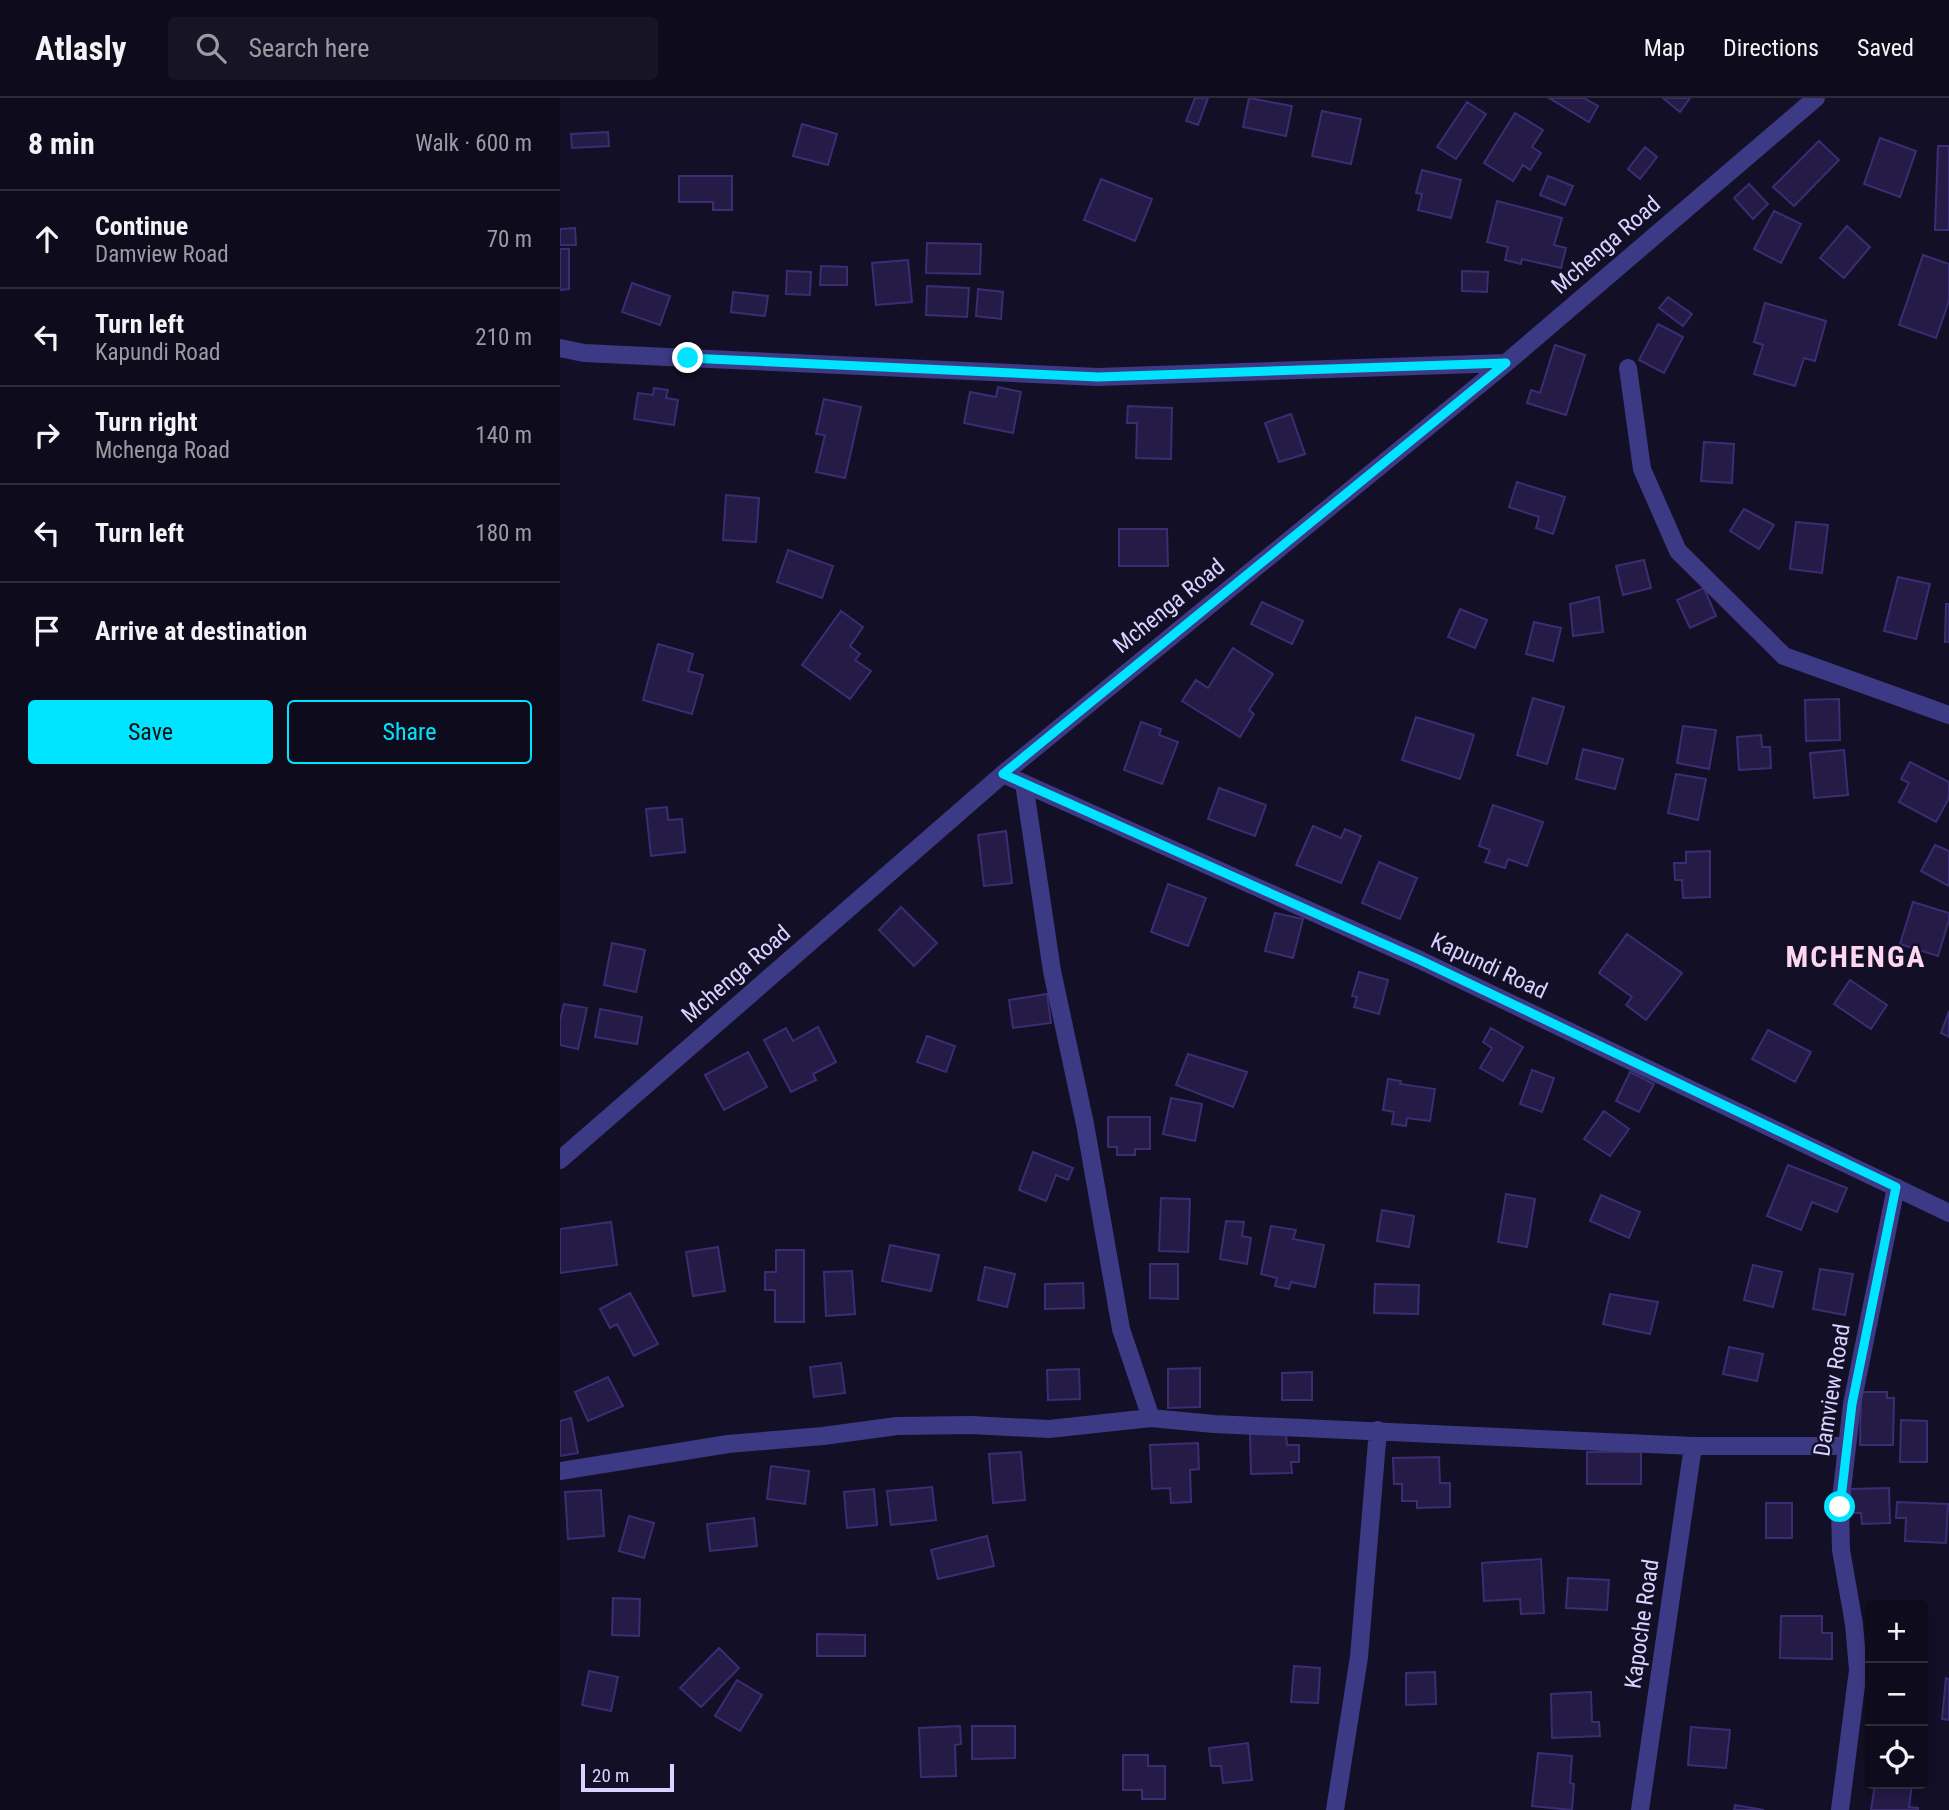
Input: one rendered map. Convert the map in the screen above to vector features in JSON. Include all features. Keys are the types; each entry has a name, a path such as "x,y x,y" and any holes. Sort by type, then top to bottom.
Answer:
{"street":[{"name":"Mchenga Road","path":"560,1160 1003,774 1506,363 1816,98"},
{"path":"560,348 584,353 1098,377 1506,363"},
{"path":"1628,368 1642,469 1678,551 1784,656 1949,715"},
{"name":"Kapundi Road","path":"1003,774 1420,960 1949,1213"},
{"path":"1024,783 1052,971 1085,1124 1121,1329 1151,1418"},
{"name":"Damview Road","path":"1840,1810 1857,1670 1854,1624 1842,1550 1840,1507 1852,1404 1896,1187"},
{"path":"560,1471 729,1444 897,1426 971,1425 1049,1429 1151,1418 1214,1424 1693,1446 1846,1446"},
{"path":"1335,1810 1359,1657 1378,1430"},
{"name":"Kapoche Road","path":"1640,1810 1693,1446"}],"building":[{"path":"1195,98 1208,98 1198,125 1186,121"},
{"path":"1249,98 1292,106 1286,136 1243,127"},
{"path":"1549,98 1584,98 1598,106 1589,122"},
{"path":"1663,98 1690,98 1680,112"},
{"path":"1467,102 1486,114 1456,159 1437,147"},
{"path":"1322,111 1361,119 1351,164 1312,156"},
{"path":"1515,113 1543,130 1532,147 1541,153 1530,170 1523,165 1513,181 1484,163"},
{"path":"802,124 837,134 828,165 793,156"},
{"path":"608,132 609,146 572,148 571,134"},
{"path":"1880,138 1916,151 1900,197 1864,184"},
{"path":"1819,141 1839,160 1794,206 1773,187"},
{"path":"1938,146 1949,146 1949,230 1935,230"},
{"path":"1645,147 1657,157 1640,179 1628,169"},
{"path":"1422,170 1461,180 1451,218 1418,210 1422,194 1416,193"},
{"path":"679,176 732,176 732,210 713,210 713,202 679,202"},
{"path":"1548,176 1573,186 1565,205 1540,195"},
{"path":"1101,179 1152,199 1135,241 1084,220"},
{"path":"1749,184 1768,204 1753,219 1734,198"},
{"path":"1497,201 1562,218 1554,245 1566,248 1561,268 1522,259 1521,264 1505,260 1508,247 1487,242"},
{"path":"1774,211 1801,224 1781,263 1754,249"},
{"path":"1847,226 1870,247 1844,278 1820,258"},
{"path":"575,228 576,245 560,245 560,229"},
{"path":"927,243 981,244 980,274 926,273"},
{"path":"560,249 569,249 569,289 560,290"},
{"path":"1923,255 1949,264 1949,301 1936,338 1899,325"},
{"path":"908,260 912,302 876,305 872,263"},
{"path":"821,266 847,267 847,285 820,285"},
{"path":"787,271 811,272 810,295 786,294"},
{"path":"1462,271 1488,272 1487,292 1462,291"},
{"path":"632,283 670,296 660,325 622,312"},
{"path":"927,286 969,288 967,317 926,315"},
{"path":"978,289 1003,292 1001,319 976,316"},
{"path":"733,292 768,296 765,316 731,312"},
{"path":"1668,297 1692,314 1683,326 1659,308"},
{"path":"1765,303 1826,321 1815,361 1804,358 1795,386 1754,374 1763,345 1754,342"},
{"path":"1658,324 1683,337 1664,373 1639,360"},
{"path":"1555,345 1585,355 1566,415 1527,403 1531,390 1540,393"},
{"path":"998,387 1021,392 1013,433 964,423 970,392 996,397"},
{"path":"654,388 668,390 666,398 678,400 674,425 634,419 638,393 653,395"},
{"path":"824,399 861,407 845,478 816,472 825,435 816,434"},
{"path":"1128,406 1172,408 1171,459 1136,458 1137,423 1127,423"},
{"path":"1291,414 1305,454 1279,462 1265,423"},
{"path":"1704,442 1734,444 1732,483 1701,481"},
{"path":"1517,482 1565,497 1553,534 1536,528 1539,517 1509,507"},
{"path":"726,495 759,498 756,542 723,540"},
{"path":"1744,509 1774,525 1759,549 1730,531"},
{"path":"1796,522 1828,525 1822,573 1790,569"},
{"path":"1119,529 1167,529 1168,566 1119,566"},
{"path":"788,550 833,566 822,598 777,582"},
{"path":"1644,560 1651,588 1623,595 1616,566"},
{"path":"1898,577 1930,584 1916,639 1884,631"},
{"path":"1704,588 1716,616 1690,628 1677,600"},
{"path":"1599,597 1603,632 1573,636 1570,604"},
{"path":"1262,602 1303,621 1292,644 1251,624"},
{"path":"1946,604 1949,604 1949,642 1945,642"},
{"path":"1460,609 1487,620 1475,648 1448,637"},
{"path":"841,611 863,627 850,646 860,654 855,660 871,671 850,699 802,665"},
{"path":"1534,622 1561,628 1553,661 1526,654"},
{"path":"658,644 693,654 688,671 703,675 692,714 643,700"},
{"path":"1233,648 1273,674 1249,710 1254,714 1240,737 1182,701 1196,680 1208,688"},
{"path":"1533,698 1564,707 1547,764 1517,755"},
{"path":"1839,699 1840,740 1806,741 1805,700"},
{"path":"1416,717 1474,735 1460,779 1402,760"},
{"path":"1141,722 1161,729 1159,735 1178,742 1162,784 1124,770"},
{"path":"1683,726 1716,730 1709,769 1677,763"},
{"path":"1761,735 1762,747 1770,747 1771,768 1739,770 1737,737"},
{"path":"1583,749 1623,759 1615,789 1576,779"},
{"path":"1844,750 1848,795 1814,798 1810,753"},
{"path":"1910,762 1949,782 1949,798 1936,822 1899,802 1909,783 1901,779"},
{"path":"1676,774 1706,779 1698,820 1668,813"},
{"path":"1219,788 1266,805 1255,836 1208,819"},
{"path":"1493,805 1543,822 1527,866 1508,859 1505,868 1485,862 1490,850 1479,846"},
{"path":"667,807 668,820 682,819 685,852 651,856 646,809"},
{"path":"1313,826 1341,838 1345,829 1361,836 1341,883 1296,865"},
{"path":"1006,831 1012,883 984,886 978,835"},
{"path":"1935,845 1949,851 1949,886 1921,871"},
{"path":"1710,851 1710,897 1683,898 1682,880 1675,880 1674,863 1686,863 1686,852"},
{"path":"1379,862 1417,878 1400,919 1362,903"},
{"path":"1168,884 1206,898 1188,946 1151,932"},
{"path":"1913,902 1949,913 1938,956 1900,944"},
{"path":"901,907 937,943 914,966 879,930"},
{"path":"1275,913 1303,919 1293,958 1265,951"},
{"path":"1627,934 1682,973 1646,1020 1626,1005 1632,997 1599,973"},
{"path":"612,943 645,950 636,992 604,985"},
{"path":"1359,972 1388,980 1379,1014 1354,1007 1357,997 1352,996"},
{"path":"1850,980 1887,1005 1871,1029 1834,1004"},
{"path":"1047,994 1051,1023 1013,1028 1009,1000"},
{"path":"564,1004 587,1008 578,1049 560,1045 560,1020"},
{"path":"600,1009 642,1017 637,1044 595,1037"},
{"path":"1949,1011 1949,1037 1941,1033"},
{"path":"818,1027 836,1062 813,1074 816,1080 791,1092 764,1040 786,1028 793,1041"},
{"path":"1491,1028 1523,1047 1503,1081 1480,1068 1492,1048 1483,1042"},
{"path":"1768,1030 1811,1052 1795,1082 1752,1059"},
{"path":"927,1036 955,1046 946,1072 917,1062"},
{"path":"748,1052 767,1087 724,1110 705,1075"},
{"path":"1188,1054 1247,1072 1233,1107 1176,1085"},
{"path":"1532,1070 1554,1078 1542,1112 1520,1104"},
{"path":"1630,1072 1654,1084 1639,1112 1616,1101"},
{"path":"1388,1079 1401,1081 1400,1084 1435,1089 1430,1121 1407,1118 1406,1126 1392,1124 1394,1112 1383,1110"},
{"path":"1171,1098 1202,1104 1195,1141 1163,1134"},
{"path":"1604,1111 1629,1129 1610,1156 1584,1139"},
{"path":"1108,1117 1150,1117 1150,1149 1135,1149 1135,1155 1117,1155 1117,1147 1108,1147"},
{"path":"1033,1152 1073,1168 1068,1180 1056,1175 1046,1201 1019,1190"},
{"path":"1788,1165 1847,1188 1837,1212 1812,1202 1801,1230 1767,1216"},
{"path":"1506,1194 1535,1199 1527,1247 1498,1242"},
{"path":"1601,1195 1640,1212 1629,1238 1590,1221"},
{"path":"1161,1198 1190,1199 1188,1252 1159,1251"},
{"path":"1382,1210 1414,1216 1409,1247 1377,1241"},
{"path":"1226,1221 1244,1222 1242,1236 1251,1238 1247,1264 1220,1259"},
{"path":"611,1222 617,1265 560,1273 560,1229"},
{"path":"1271,1226 1296,1230 1293,1239 1324,1245 1315,1287 1291,1282 1289,1289 1275,1286 1277,1278 1261,1274"},
{"path":"890,1245 939,1255 931,1291 882,1281"},
{"path":"718,1247 725,1291 693,1296 686,1252"},
{"path":"776,1250 804,1250 804,1322 775,1322 775,1290 765,1290 765,1272 776,1272"},
{"path":"1150,1264 1178,1264 1178,1299 1150,1298"},
{"path":"1753,1265 1782,1272 1773,1307 1744,1300"},
{"path":"985,1267 1015,1274 1007,1307 978,1300"},
{"path":"1820,1269 1853,1274 1845,1315 1813,1309"},
{"path":"852,1271 855,1314 826,1316 824,1272"},
{"path":"1083,1283 1084,1308 1045,1309 1045,1284"},
{"path":"1375,1284 1419,1285 1418,1314 1374,1313"},
{"path":"630,1293 658,1344 634,1356 617,1324 610,1328 600,1309"},
{"path":"1610,1294 1658,1302 1650,1334 1603,1324"},
{"path":"1729,1347 1763,1354 1757,1381 1723,1374"},
{"path":"841,1363 845,1393 814,1397 810,1367"},
{"path":"1200,1368 1200,1407 1168,1408 1168,1369"},
{"path":"1079,1369 1080,1399 1048,1400 1047,1370"},
{"path":"1312,1372 1312,1400 1282,1400 1282,1373"},
{"path":"608,1377 623,1406 588,1421 575,1392"},
{"path":"1861,1392 1887,1392 1887,1398 1894,1398 1893,1445 1860,1445"},
{"path":"571,1418 578,1453 560,1456 560,1421"},
{"path":"1901,1420 1927,1421 1927,1462 1900,1462"},
{"path":"1286,1433 1287,1445 1299,1445 1299,1462 1291,1462 1292,1473 1251,1474 1250,1434"},
{"path":"1198,1443 1199,1469 1190,1470 1191,1502 1171,1503 1170,1488 1152,1489 1150,1445"},
{"path":"1021,1452 1025,1500 993,1503 989,1454"},
{"path":"1587,1452 1641,1452 1641,1484 1587,1484"},
{"path":"1439,1457 1440,1483 1450,1483 1450,1507 1417,1508 1417,1501 1402,1501 1402,1484 1394,1484 1393,1458"},
{"path":"771,1466 809,1471 805,1504 767,1499"},
{"path":"932,1487 936,1520 891,1525 887,1491"},
{"path":"1889,1488 1890,1523 1862,1524 1861,1513 1851,1513 1850,1489"},
{"path":"874,1489 877,1525 847,1528 844,1492"},
{"path":"601,1490 604,1536 568,1539 565,1492"},
{"path":"1897,1502 1948,1504 1946,1543 1905,1541 1906,1518 1896,1518"},
{"path":"1766,1503 1792,1503 1792,1538 1766,1538"},
{"path":"629,1516 654,1523 644,1558 619,1551"},
{"path":"754,1518 757,1546 710,1551 707,1524"},
{"path":"987,1536 994,1566 938,1579 931,1550"},
{"path":"1541,1559 1544,1613 1521,1614 1520,1599 1484,1601 1482,1563"},
{"path":"1568,1578 1609,1580 1607,1610 1566,1608"},
{"path":"613,1598 640,1599 639,1636 612,1635"},
{"path":"1781,1616 1822,1616 1822,1633 1832,1633 1832,1659 1780,1658"},
{"path":"817,1634 865,1635 865,1656 817,1656"},
{"path":"719,1648 739,1668 701,1707 680,1688"},
{"path":"1294,1666 1320,1668 1318,1703 1291,1702"},
{"path":"589,1671 618,1677 611,1711 582,1705"},
{"path":"1435,1672 1436,1704 1406,1705 1406,1673"},
{"path":"1946,1678 1949,1679 1949,1720 1942,1719"},
{"path":"737,1680 762,1695 740,1731 715,1716"},
{"path":"1591,1692 1592,1722 1599,1722 1600,1736 1552,1738 1551,1694"},
{"path":"960,1726 961,1744 955,1745 956,1776 921,1777 919,1728"},
{"path":"972,1726 1015,1726 1015,1758 972,1759"},
{"path":"1691,1727 1730,1730 1726,1768 1688,1765"},
{"path":"1248,1743 1252,1780 1223,1783 1221,1766 1211,1766 1209,1748"},
{"path":"1538,1753 1572,1756 1572,1810 1532,1806"},
{"path":"1123,1755 1148,1755 1148,1766 1165,1766 1165,1799 1142,1799 1142,1790 1123,1790"},
{"path":"1874,1789 1911,1789 1909,1807 1918,1808 1918,1810 1871,1810"},
{"path":"1735,1805 1764,1810 1734,1810"}],"district":[{"name":"MCHENGA","path":"1856,956"}],"route":[{"path":"688,358 1098,377 1506,363 1003,774 1420,960 1896,1187 1852,1404 1840,1507"}]}
